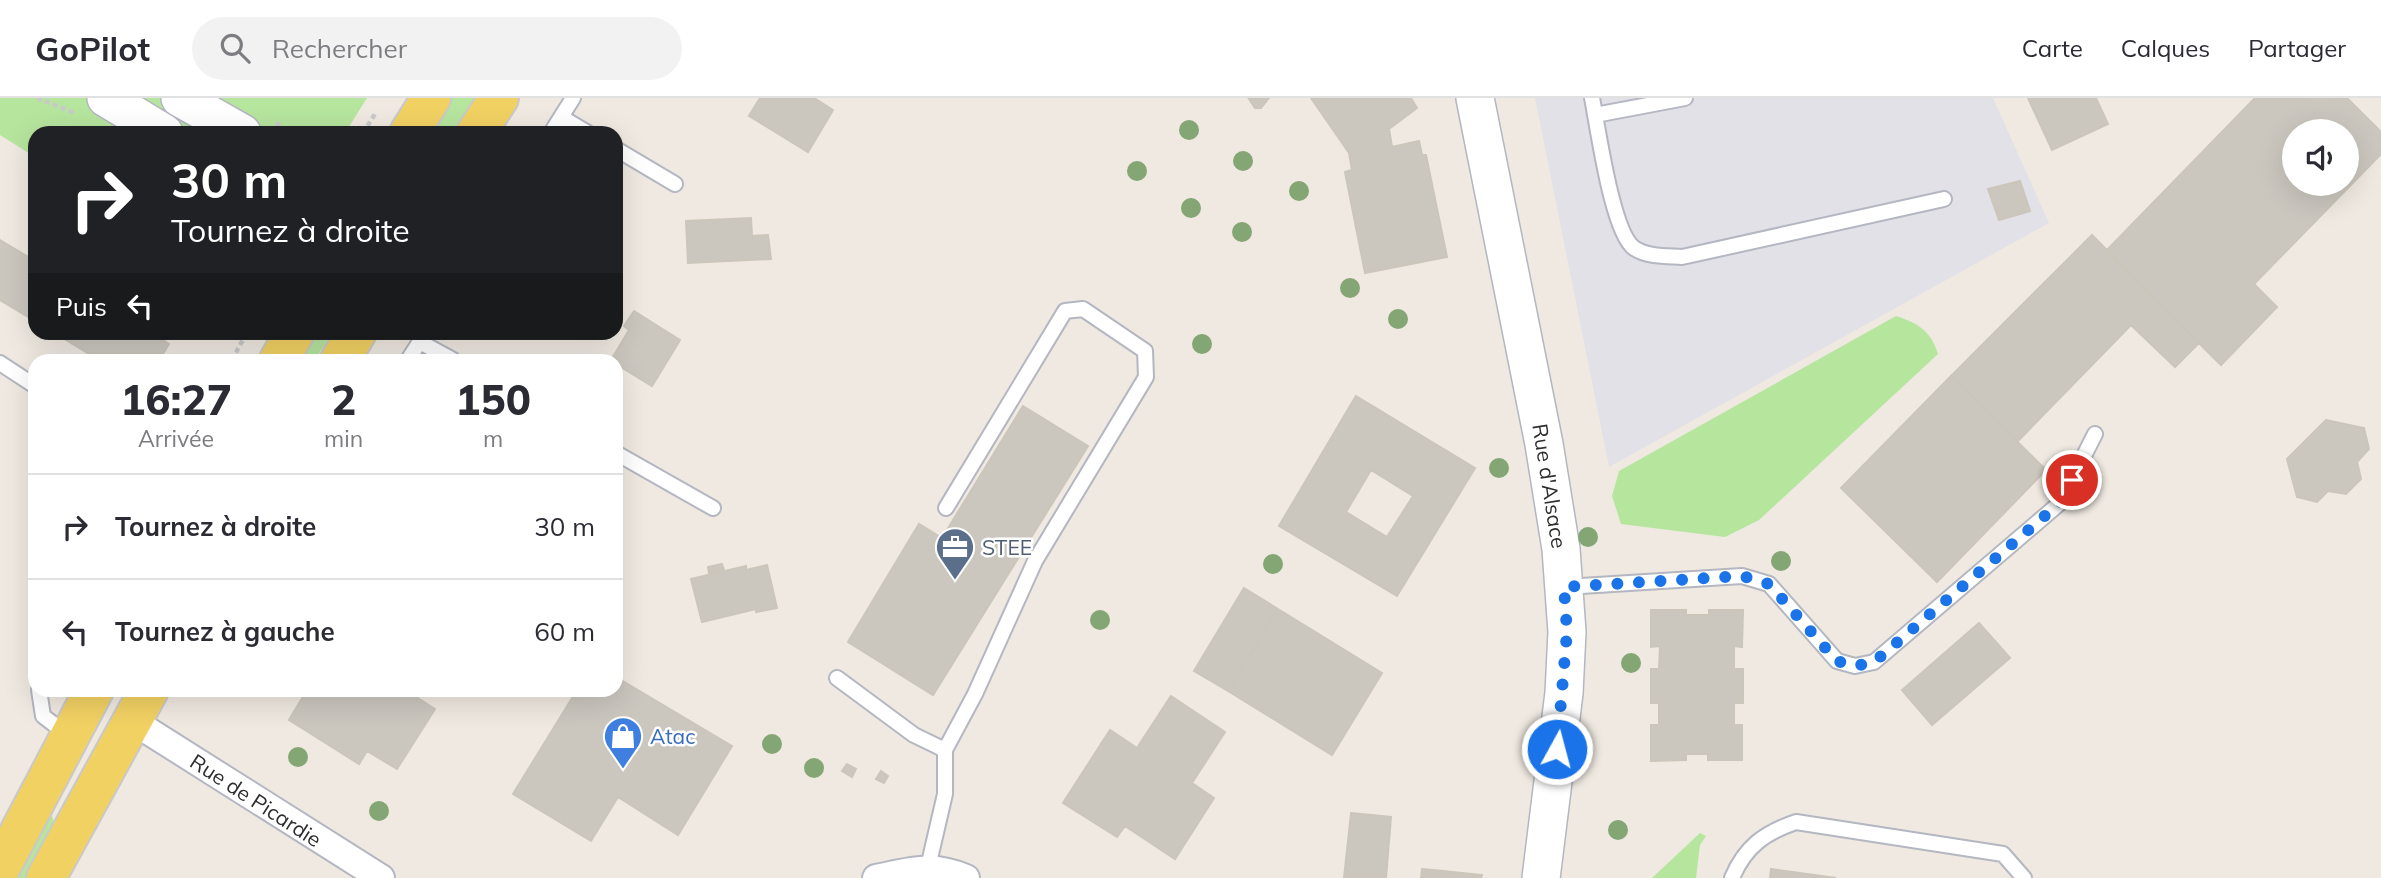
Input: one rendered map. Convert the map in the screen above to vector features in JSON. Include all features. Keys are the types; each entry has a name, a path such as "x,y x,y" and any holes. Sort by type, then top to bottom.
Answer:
{"main road":[{"path":"413,126 431,98"},
{"path":"481,126 499,98"},
{"path":"46,878 140,705"},
{"path":"0,869 82,711"}],"street":[{"path":"106,98 152,126"},
{"name":"Rue d'Alsace","path":"1475,98 1544,444 1564,587 1567,632 1564,693 1541,878"},
{"path":"189,109 227,126"},
{"name":"Rue de Picardie","path":"140,705 381,878"},
{"path":"876,878 928,867 947,870 966,878"}],"lane":[{"path":"555,126 573,98"},
{"path":"1592,98 1618,224 1633,247 1649,254 1682,257 1944,199"},
{"path":"1595,115 1685,98"},
{"path":"561,117 576,126"},
{"path":"623,153 675,184"},
{"path":"928,867 945,794 945,750 975,694 1035,561 1146,377 1145,351 1083,309 1065,311 946,508"},
{"path":"427,340 445,354"},
{"path":"0,363 28,381"},
{"path":"1564,587 1742,576 1769,584 1837,661 1855,666 1874,662 2060,503 2095,434"},
{"path":"623,457 713,508"},
{"path":"837,678 914,735 945,750"},
{"path":"40,697 43,716 82,711"},
{"path":"1732,878 1741,857 1767,832 1796,822 2003,854 2024,878"}],"shaded area":[{"path":"1535,98 1993,98 2049,223 1609,467"}],"green space":[{"path":"0,98 367,98 349,126 28,126 28,153 0,135"},
{"path":"450,98 478,98 461,126 433,126"},
{"path":"1896,316 1923,329 1932,339 1938,354 1759,520 1725,537 1621,524 1612,496 1619,471"},
{"path":"304,340 328,340 319,354 295,354"},
{"path":"52,816 54,822 26,878 14,878 45,818"},
{"path":"1700,833 1706,836 1700,845 1696,878 1652,878"}],"building":[{"path":"760,98 814,98 833,110 808,152 749,116"},
{"path":"1269,98 1261,108 1255,108 1249,99"},
{"path":"1311,98 1411,98 1417,108 1389,129 1392,147 1419,141 1422,155 1426,155 1447,257 1365,273 1345,172 1352,170 1349,153"},
{"path":"2028,98 2096,98 2108,124 2052,150"},
{"path":"2255,98 2347,98 2381,132 2381,154 2359,177 2359,119 2282,119 2282,196 2340,196 2254,284 2277,307 2221,365 2106,251"},
{"path":"2020,181 2030,211 1999,220 1988,189"},
{"path":"751,218 752,236 768,235 771,259 688,263 686,221"},
{"path":"2092,235 2199,343 2175,367 2131,325 2017,442 1951,376"},
{"path":"0,240 28,257 28,317 0,300"},
{"path":"634,311 680,340 652,386 623,368 623,354 615,354 629,330 624,326"},
{"path":"66,340 163,340 169,344 163,354 89,354"},
{"path":"1951,376 2046,470 1937,582 1841,488"},
{"path":"1356,396 1475,468 1397,596 1279,526","holes":["1371,470 1413,496 1387,537 1346,512"]},
{"path":"1023,406 1088,446 933,695 848,642 919,524 942,538"},
{"path":"2326,420 2364,428 2369,449 2357,462 2361,479 2346,494 2328,491 2317,502 2297,497 2287,459"},
{"path":"722,564 724,570 709,573 708,567"},
{"path":"767,565 777,608 756,612 756,609 702,622 691,579 746,566 746,570"},
{"path":"1244,588 1278,609 1228,691 1194,671"},
{"path":"1278,609 1382,673 1332,755 1228,691"},
{"path":"1651,610 1686,610 1686,615 1709,615 1709,610 1743,610 1742,647 1734,646 1734,669 1743,669 1743,703 1734,703 1734,725 1742,725 1742,760 1708,760 1708,754 1686,754 1686,760 1651,761 1651,725 1659,725 1659,703 1651,703 1651,669 1659,669 1660,646 1651,647"},
{"path":"1979,623 2010,658 1932,725 1902,690"},
{"name":"Atac","path":"623,681 732,746 678,835 618,797 591,841 513,794 573,697 623,697"},
{"path":"1171,696 1225,732 1192,783 1214,798 1175,859 1125,826 1117,837 1063,803 1110,730 1137,748"},
{"path":"303,697 416,697 435,709 397,769 367,751 359,764 289,720"},
{"path":"847,764 856,769 852,777 842,771"},
{"path":"881,771 888,776 884,783 876,779"},
{"path":"1351,813 1391,817 1386,878 1344,878"},
{"path":"1422,869 1443,871 1442,878 1421,878"},
{"path":"1771,869 1836,878 1770,878"},
{"path":"1443,871 1482,875 1481,878 1442,878"}],"place":[{"name":"STEE","path":"955,581"},
{"name":"Atac","path":"623,770"}],"route":[{"path":"1557,749 1564,693 1567,632 1564,587 1742,576 1769,584 1837,661 1855,666 1874,662 2060,503 2072,480"}]}
